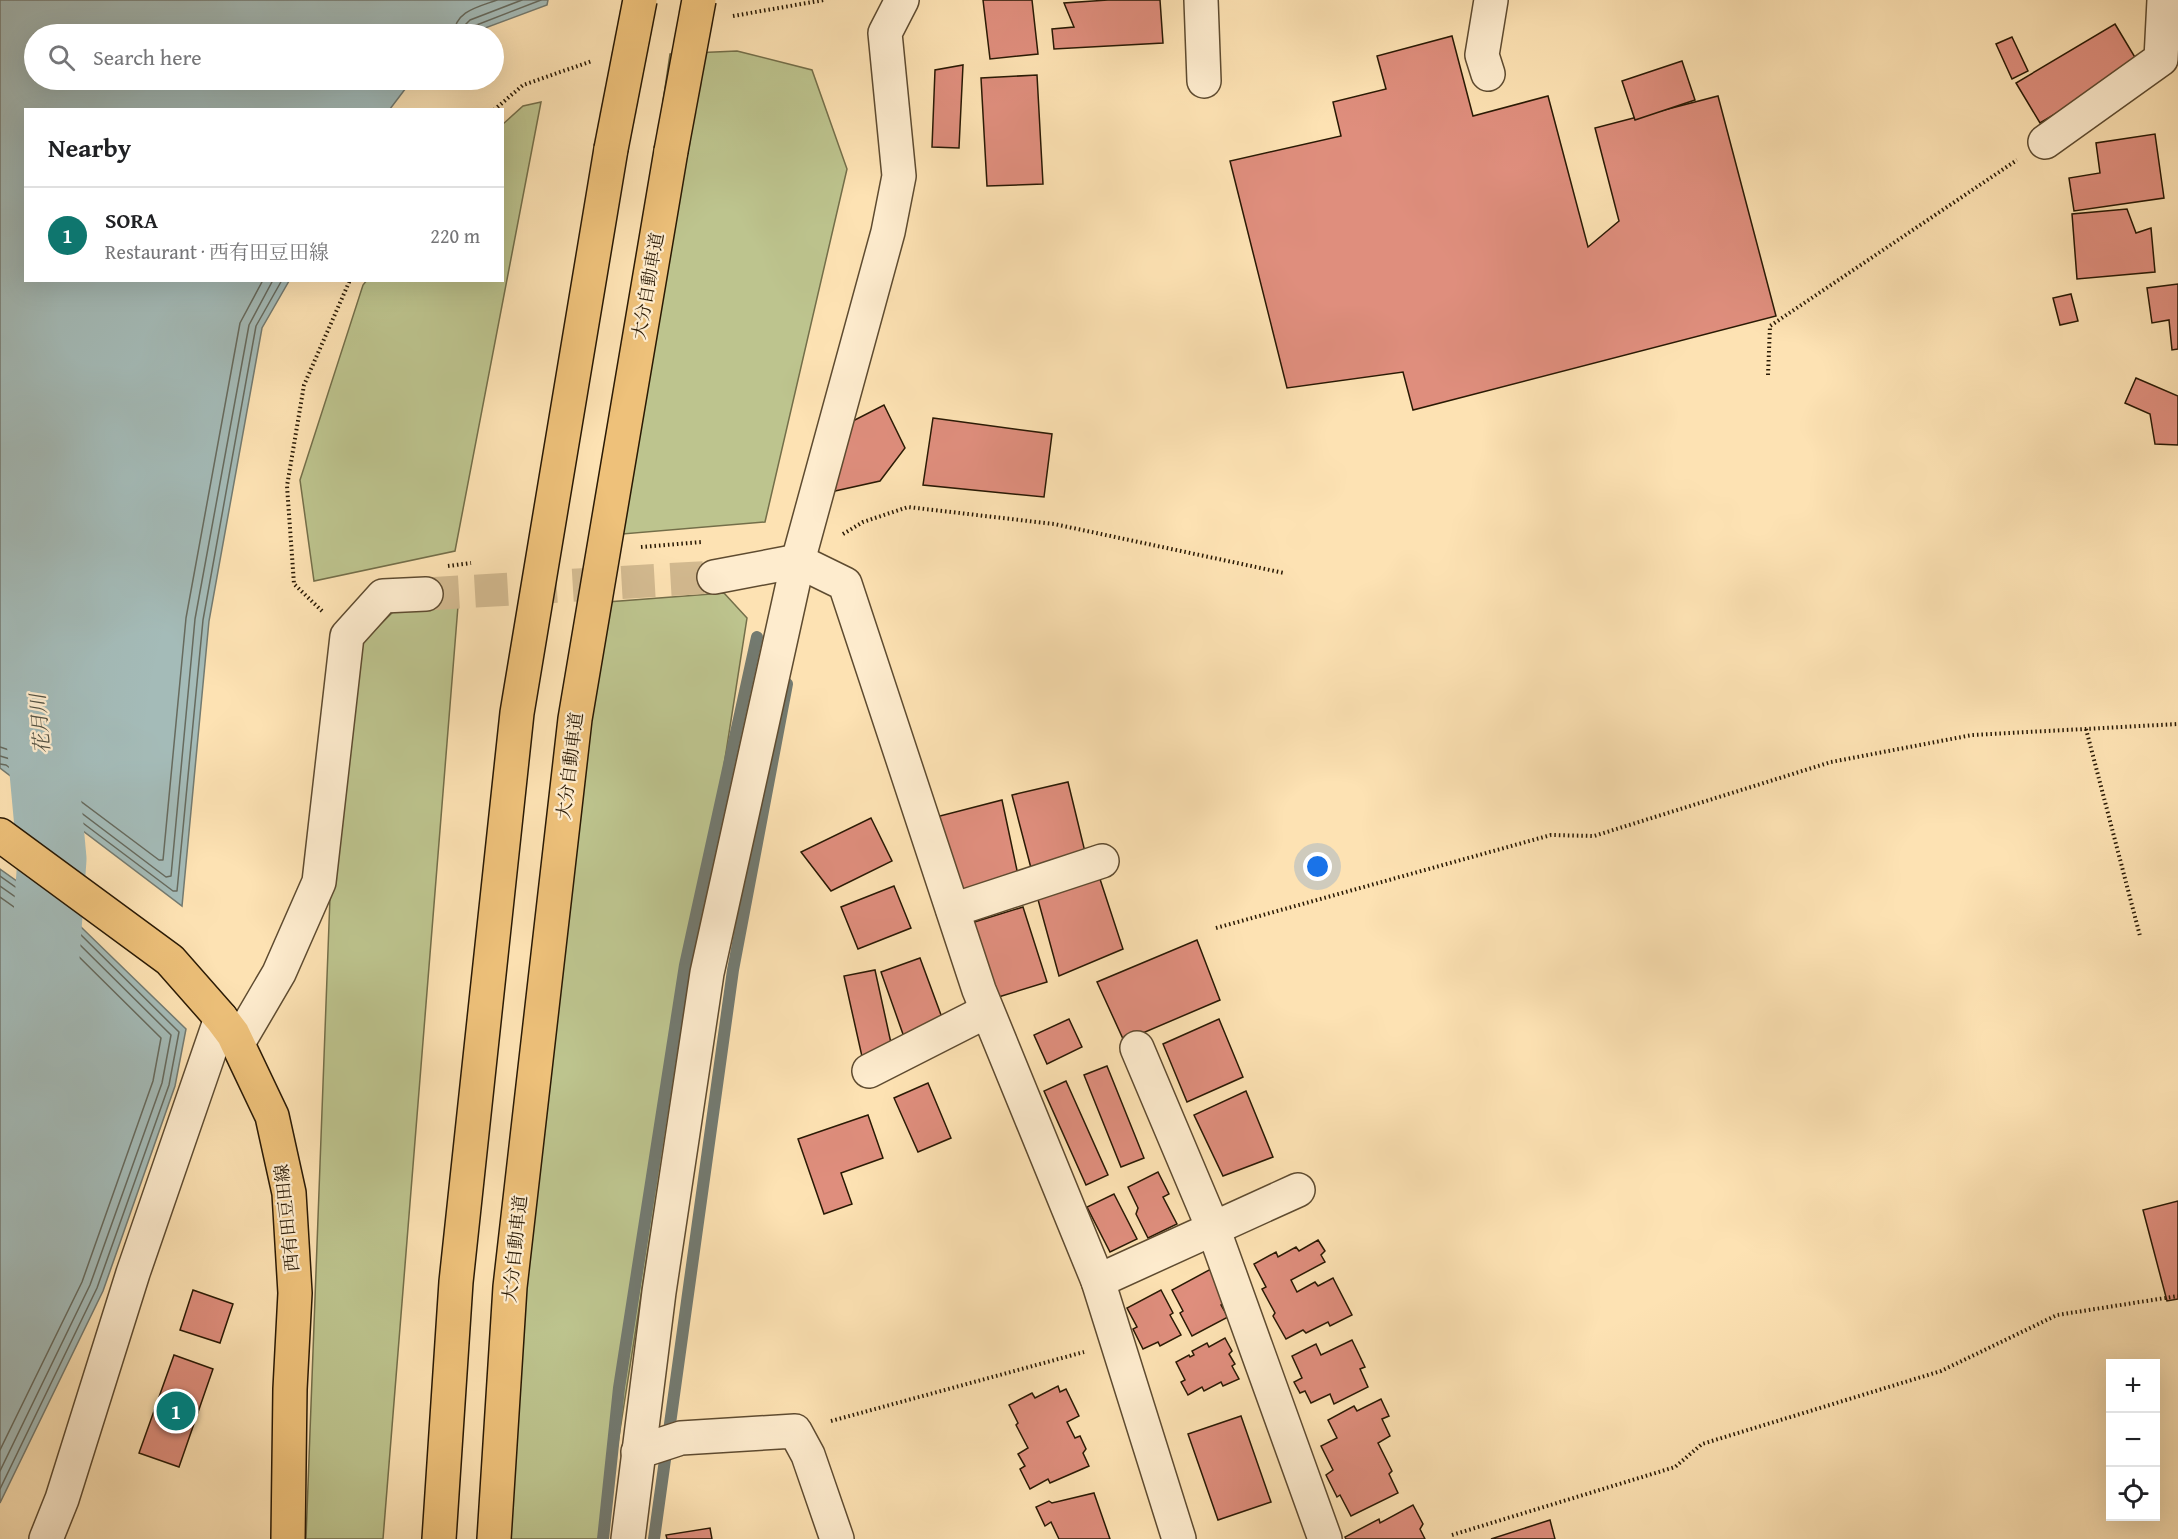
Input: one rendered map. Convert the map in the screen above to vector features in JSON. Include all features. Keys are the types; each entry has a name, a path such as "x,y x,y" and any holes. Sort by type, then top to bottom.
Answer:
{"main road":[{"path":"440,1539 456,1282 518,713 611,149 640,0"},
{"name":"大分自動車道","path":"494,1539 510,1287 576,718 671,151 699,0"},
{"name":"西有田豆田線","path":"0,835 170,960 230,1030 272,1116 289,1192 295,1293 290,1389 288,1539"}],"street":[{"path":"628,1539 657,1446 659,1292 706,973 798,561 888,232 899,176 885,33 902,0"},
{"path":"1201,0 1204,81"},
{"path":"1488,74 1482,55 1491,0"},
{"path":"2045,142 2161,59 2164,0"},
{"path":"714,577 798,561 845,584 987,1011 1098,1281 1179,1539"},
{"path":"46,1539 62,1499 133,1273 230,1030 279,973 319,882 347,636 383,596 426,594"},
{"path":"953,910 1102,861"},
{"path":"869,1071 987,1011"},
{"path":"1137,1048 1213,1228 1325,1539"},
{"path":"1098,1281 1298,1190"},
{"path":"657,1446 795,1431 808,1455 837,1539"}],"path":[{"path":"1768,375 1770,326 2045,142"},
{"path":"347,636 294,584 287,486 304,385 349,282"},
{"path":"798,561 863,522 908,507 1054,524 1284,573"},
{"path":"630,548 709,541"},
{"path":"1216,928 1551,835 1594,836 1831,762 1972,735 2178,724"},
{"path":"2086,729 2140,936"},
{"path":"1452,1535 1675,1467 1702,1444 1941,1371 2057,1315 2178,1296"},
{"path":"795,1431 1116,1343"}],"green space":[{"path":"737,51 812,70 847,169 765,522 599,536 670,54"},
{"path":"541,102 455,551 314,581 300,480 363,285 365,282 504,282 504,123 523,106"},
{"path":"724,593 747,618 603,1539 502,1539 524,1244 594,603"},
{"path":"458,606 383,1539 306,1539 330,897 357,647 394,611"}],"water":[{"path":"0,0 548,0 547,5 496,24 24,24 24,90 404,90 391,108 24,108 24,282 288,282 262,328 209,621 182,906 0,768"},
{"path":"0,869 80,926 186,1029 175,1086 103,1291 0,1503"}],"building":[{"path":"983,0 1032,0 1038,54 990,59"},
{"path":"1160,0 1163,43 1054,49 1052,29 1074,27 1064,3"},
{"path":"2115,24 2139,64 2040,123 2016,83"},
{"path":"1452,36 1473,116 1548,96 1588,247 1619,221 1595,128 1718,96 1776,316 1413,410 1403,372 1287,388 1230,161 1341,136 1333,102 1386,89 1377,56"},
{"path":"2012,37 2028,71 2012,79 1996,44"},
{"path":"1682,61 1695,100 1635,120 1622,81"},
{"path":"963,65 959,148 932,147 935,70"},
{"path":"1037,75 1043,184 987,186 981,78"},
{"path":"2155,134 2164,198 2074,211 2069,178 2100,173 2096,143"},
{"path":"2127,209 2136,233 2151,228 2155,272 2077,279 2072,214"},
{"path":"2178,284 2178,349 2172,350 2169,320 2152,323 2147,288"},
{"path":"2071,294 2078,321 2060,325 2053,298"},
{"path":"2136,378 2178,396 2178,445 2155,444 2150,414 2125,403"},
{"path":"884,405 905,448 880,481 835,491 845,425"},
{"path":"933,418 1052,434 1044,497 923,485"},
{"path":"1068,782 1086,856 1032,872 1012,795"},
{"path":"1002,800 1018,875 959,894 936,817"},
{"path":"871,818 892,861 831,891 801,852"},
{"path":"1098,873 1123,949 1059,976 1037,896"},
{"path":"894,886 911,928 858,949 841,907"},
{"path":"1023,907 1047,982 992,999 968,924"},
{"path":"1197,940 1220,1000 1124,1041 1097,982"},
{"path":"920,958 944,1023 904,1037 881,972"},
{"path":"875,970 891,1043 863,1061 844,976"},
{"path":"1069,1019 1082,1047 1047,1064 1034,1035"},
{"path":"1219,1019 1243,1077 1187,1102 1163,1044"},
{"path":"1107,1066 1144,1158 1121,1167 1084,1075"},
{"path":"1066,1081 1108,1175 1086,1185 1044,1091"},
{"path":"928,1083 951,1138 918,1152 894,1098"},
{"path":"1246,1091 1273,1157 1223,1176 1194,1115"},
{"path":"868,1115 883,1158 841,1173 852,1204 824,1214 798,1139"},
{"path":"1158,1172 1169,1194 1163,1197 1177,1224 1148,1238 1136,1214 1138,1208 1128,1187"},
{"path":"1114,1194 1137,1239 1110,1252 1087,1207"},
{"path":"2178,1201 2178,1299 2167,1301 2143,1210"},
{"path":"1318,1240 1325,1251 1321,1255 1325,1262 1291,1280 1297,1292 1315,1282 1318,1286 1333,1278 1352,1315 1330,1326 1328,1322 1306,1333 1303,1330 1286,1339 1273,1316 1275,1313 1262,1289 1266,1287 1254,1264 1276,1252 1278,1257 1296,1247 1299,1251"},
{"path":"1211,1269 1225,1302 1221,1305 1228,1317 1192,1336 1180,1313 1183,1311 1172,1290"},
{"path":"193,1290 233,1304 220,1343 180,1330"},
{"path":"1161,1290 1173,1313 1170,1315 1181,1335 1160,1346 1158,1342 1143,1349 1133,1329 1137,1327 1127,1308"},
{"path":"1225,1338 1232,1351 1229,1354 1235,1364 1232,1366 1239,1379 1223,1386 1221,1382 1204,1391 1202,1387 1188,1395 1181,1382 1185,1380 1176,1362 1189,1355 1190,1357 1194,1355 1192,1351 1207,1343 1209,1347"},
{"path":"1352,1340 1365,1367 1360,1369 1368,1387 1334,1404 1330,1394 1311,1403 1305,1391 1300,1393 1294,1382 1302,1378 1292,1356 1316,1344 1321,1355"},
{"path":"174,1355 213,1369 179,1467 139,1453"},
{"path":"1058,1386 1060,1392 1066,1389 1079,1416 1067,1422 1075,1438 1080,1436 1086,1449 1083,1453 1089,1466 1050,1483 1048,1479 1030,1489 1020,1469 1025,1466 1018,1454 1028,1448 1009,1405 1032,1393 1035,1398"},
{"path":"1381,1399 1389,1416 1382,1419 1390,1436 1378,1443 1392,1471 1389,1474 1398,1493 1351,1516 1340,1495 1337,1497 1326,1475 1333,1470 1321,1446 1337,1438 1328,1420 1354,1406 1357,1411"},
{"path":"1241,1416 1271,1502 1218,1520 1188,1434"},
{"path":"1094,1493 1110,1539 1059,1539 1051,1522 1045,1526 1036,1507 1049,1501 1052,1503"},
{"path":"1413,1505 1423,1524 1420,1529 1425,1539 1346,1539 1345,1537 1379,1519 1380,1523"},
{"path":"1550,1520 1555,1539 1491,1539"},
{"path":"710,1528 712,1539 667,1539 666,1535"}],"waterway":[{"path":"603,1539 619,1388 685,965 757,637"},
{"path":"654,1539 733,970 787,684"},
{"name":"花月川","path":"38,707 52,859 42,999"}],"tunnel":[{"path":"426,594 714,577"}],"place":[{"name":"SORA","path":"176,1411"}]}
